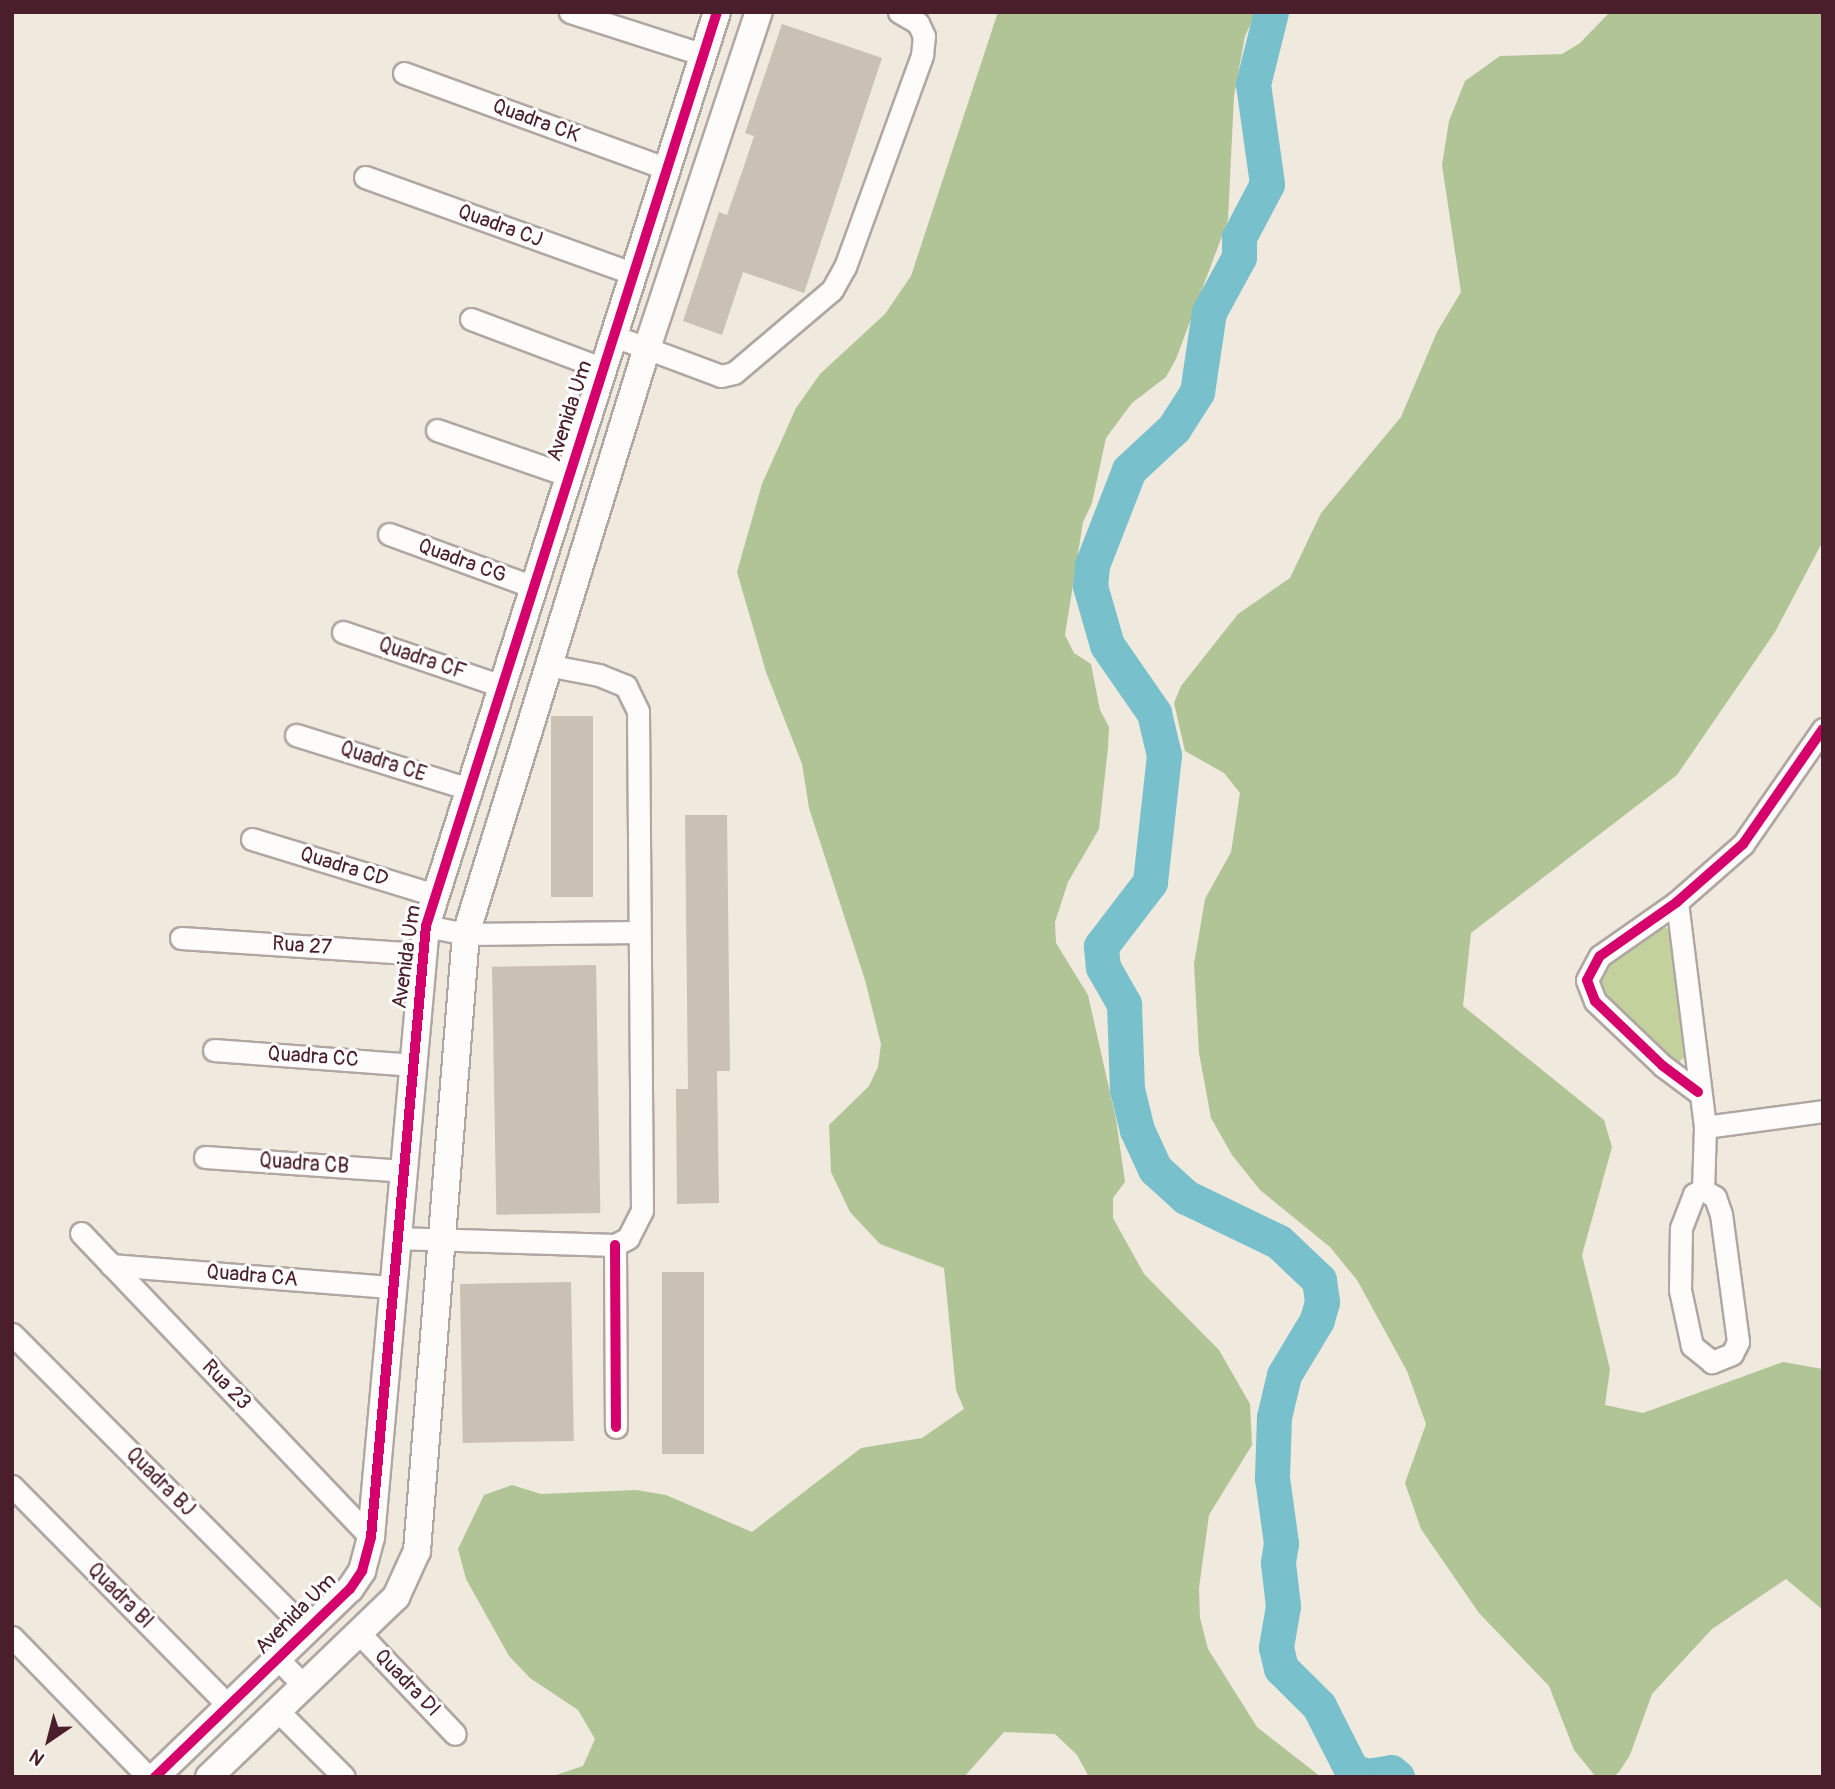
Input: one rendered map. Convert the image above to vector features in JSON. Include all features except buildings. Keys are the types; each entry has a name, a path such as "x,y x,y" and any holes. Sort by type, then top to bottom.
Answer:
{"street":[{"path":"570,12 704,55"},
{"name":"Avenida Um","path":"155,1777 350,1589 362,1571 371,1537 426,926 717,12"},
{"path":"209,1777 396,1597 417,1551 466,934 552,666 647,348 759,12"},
{"path":"614,336 707,372 734,373 832,290 845,267 922,55 924,36 918,23 899,12"},
{"name":"Quadra CK","path":"404,73 668,169"},
{"name":"Quadra CJ","path":"365,177 634,274"},
{"path":"471,318 604,369"},
{"path":"437,430 570,476"},
{"name":"Quadra CG","path":"389,534 534,587"},
{"name":"Quadra CF","path":"342,632 502,686"},
{"path":"396,1238 615,1245 628,1238 642,1212 638,711 626,686 599,675 552,666"},
{"path":"1820,734 1823,761"},
{"path":"1698,1091 1662,1066 1595,1001 1587,980 1600,956 1677,902 1743,844 1820,734"},
{"name":"Quadra CE","path":"296,735 469,789"},
{"name":"Quadra CD","path":"252,839 435,895"},
{"path":"1677,902 1697,1049 1698,1091 1705,1127 1703,1190"},
{"path":"426,926 466,934 639,932"},
{"name":"Rua 27","path":"181,939 423,954"},
{"name":"Quadra CC","path":"214,1050 413,1065"},
{"path":"1705,1127 1823,1111"},
{"name":"Quadra CB","path":"205,1157 404,1171"},
{"path":"1703,1190 1715,1197 1721,1214 1738,1342 1732,1354 1712,1362 1692,1346 1679,1290 1681,1228 1694,1194 1703,1190"},
{"name":"Rua 23","path":"81,1233 371,1537"},
{"path":"615,1245 616,1427"},
{"name":"Quadra CA","path":"111,1265 392,1287"},
{"name":"Quadra BJ","path":"12,1334 307,1630"},
{"name":"Quadra BI","path":"12,1486 229,1706"},
{"name":"Quadra DI","path":"359,1633 456,1734"},
{"path":"12,1637 148,1777"},
{"name":"Avenida Um","path":"278,1659 304,1686"},
{"path":"278,1711 344,1777"}],"green space":[{"path":"998,12 1256,12 1245,36 1234,96 1228,220 1176,359 1166,377 1132,403 1106,438 1092,503 1083,522 1065,635 1074,653 1091,664 1100,710 1109,727 1108,748 1099,829 1068,882 1055,922 1056,943 1088,995 1116,1119 1125,1182 1113,1198 1113,1218 1144,1274 1219,1350 1250,1404 1252,1445 1209,1515 1199,1588 1200,1618 1208,1649 1257,1727 1321,1777 1089,1777 1077,1755 1055,1734 1004,1732 964,1777 550,1777 583,1766 595,1739 578,1710 530,1678 509,1656 466,1579 458,1549 484,1495 512,1485 541,1494 636,1490 666,1495 752,1532 861,1448 922,1438 964,1409 956,1390 944,1268 880,1244 850,1212 831,1172 829,1125 869,1086 878,1067 881,1044 865,980 809,808 802,764 766,672 737,572 762,484 796,408 820,374 885,314 911,276"},
{"path":"1610,12 1823,12 1823,541 1775,632 1677,775 1471,933 1463,1006 1604,1120 1612,1147 1582,1255 1610,1369 1605,1405 1643,1413 1783,1362 1823,1369 1823,1610 1786,1579 1712,1629 1652,1694 1630,1755 1619,1772 1613,1777 1596,1777 1574,1750 1549,1686 1479,1613 1421,1529 1405,1483 1426,1424 1407,1371 1357,1280 1330,1247 1260,1190 1232,1155 1211,1118 1199,1053 1194,964 1205,899 1231,852 1240,793 1224,773 1185,751 1174,703 1181,686 1238,614 1290,578 1321,513 1401,417 1437,332 1461,292 1442,165 1449,121 1465,81 1500,56 1562,54 1580,43"},
{"path":"1659,924 1675,933 1689,1053 1679,1062 1672,1062 1602,998 1597,976 1603,964"}],"waterway":[{"path":"1271,12 1253,84 1267,184 1239,237 1239,257 1209,312 1197,392 1174,428 1129,470 1092,565 1090,586 1107,645 1154,713 1164,755 1150,882 1101,946 1103,967 1124,1004 1127,1089 1137,1130 1155,1169 1186,1197 1279,1242 1319,1280 1322,1302 1317,1320 1284,1375 1274,1417 1272,1478 1281,1543 1278,1563 1283,1606 1276,1647 1281,1668 1319,1706 1352,1771 1367,1776 1391,1772 1397,1777"}],"cycle path":[{"path":"155,1777 350,1589 362,1571 371,1537 426,926 717,12"},
{"path":"1698,1092 1663,1066 1595,1001 1587,980 1600,956 1677,902 1743,844 1823,729"},
{"path":"615,1245 616,1427"}]}
